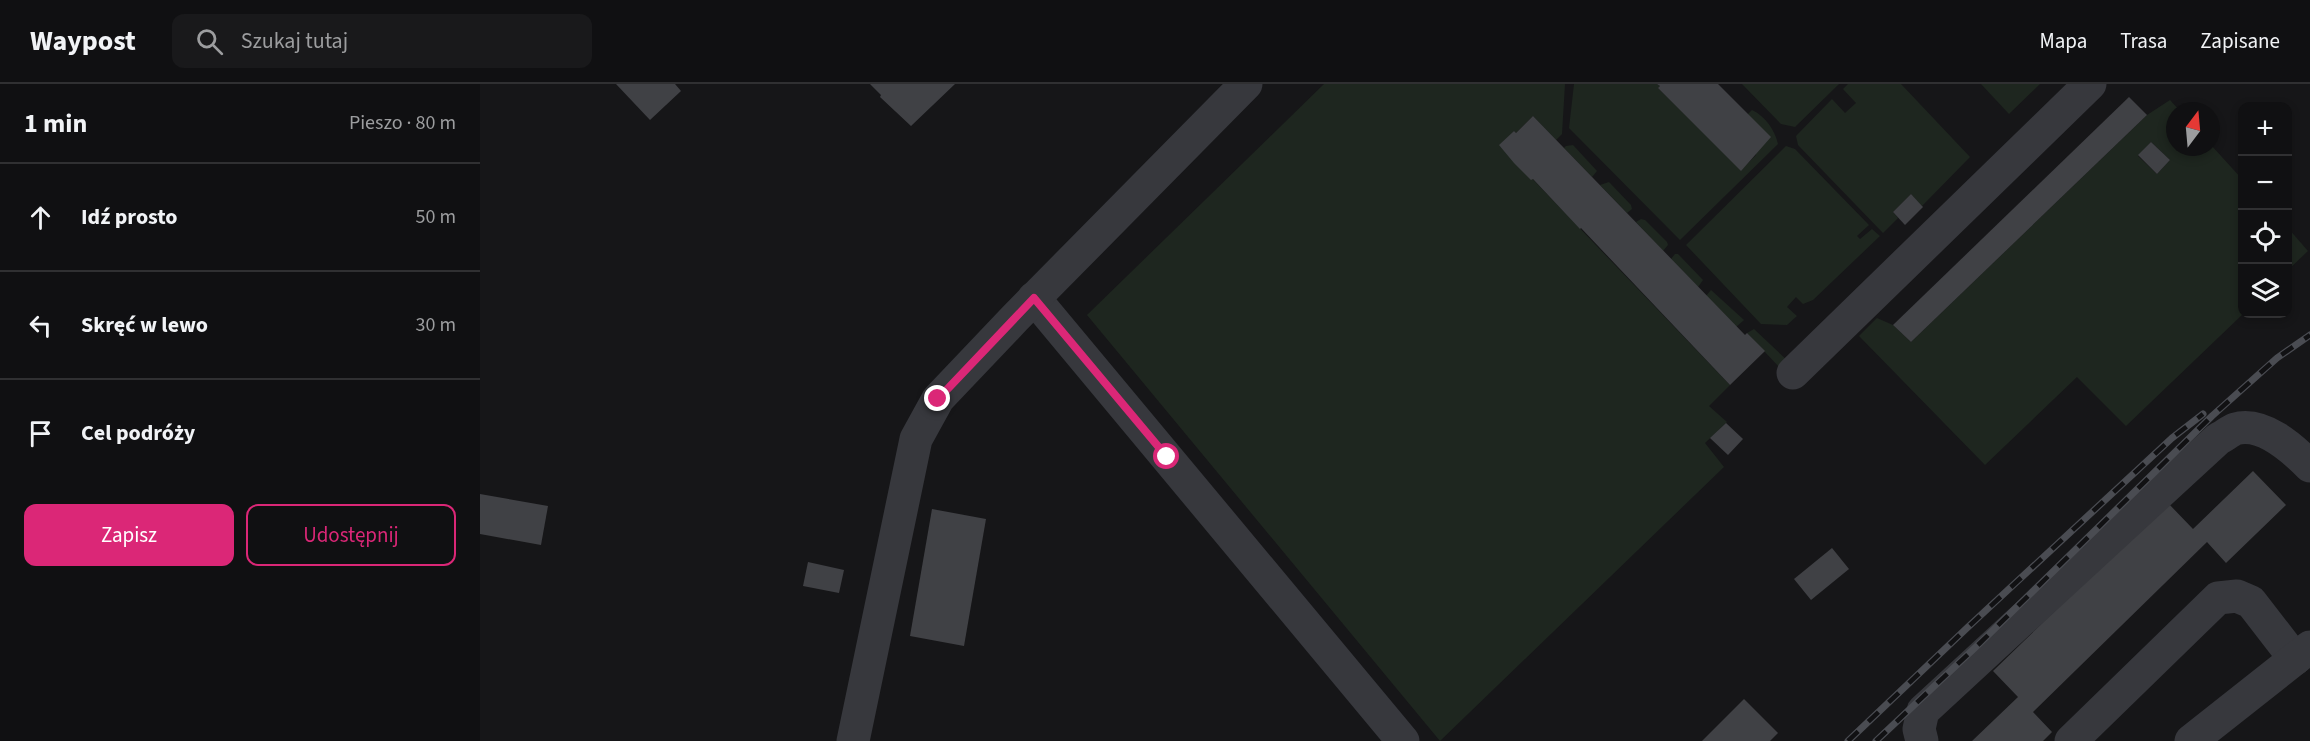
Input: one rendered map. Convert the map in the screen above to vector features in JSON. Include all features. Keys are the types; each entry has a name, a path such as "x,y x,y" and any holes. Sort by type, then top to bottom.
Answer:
{"lane":[{"path":"854,741 916,439 938,399 1034,298 1246,84"},
{"path":"1793,373 2090,84"},
{"path":"1034,298 1403,741"},
{"path":"1922,741 1918,729 1923,711 2218,439 2236,429 2263,432 2291,447 2310,466"},
{"path":"2071,741 2218,598 2237,596 2252,602 2303,653 2191,741"}],"shaded area":[{"path":"1324,84 1565,84 1562,134 1556,140 1533,116 1500,145 1730,385 1709,406 1727,422 1705,443 1724,467 1440,741 1087,315"},
{"path":"1574,84 1657,84 1660,86 1658,88 1741,170 1756,155 1748,114 1752,110 1769,124 1778,144 1680,240 1569,128"},
{"path":"1742,84 1839,84 1795,127 1781,124"},
{"path":"1848,84 1901,84 1970,157 1922,206 1911,194 1893,212 1898,218 1883,233 1798,145 1796,136 1832,99 1845,113 1856,103 1843,89"},
{"path":"1981,84 2040,84 2009,114"},
{"path":"2166,103 2166,156 2220,155 2238,175 2239,318 2126,426 2077,377 1985,465 1859,336 1877,318 1893,325 1911,342 2147,115","holes":["2151,142 2170,160 2157,174 2138,156"]},
{"path":"1573,145 1597,171 1592,177 1564,148"},
{"path":"1786,146 1795,149 1869,225 1857,236 1860,239 1872,229 1880,236 1813,300 1803,304 1796,297 1787,307 1797,316 1787,325 1761,324 1686,245"},
{"path":"1609,182 1631,205 1632,209 1627,213 1600,185"},
{"path":"1641,219 1645,220 1667,242 1668,245 1663,251 1636,222"},
{"path":"2292,233 2308,251 2292,266"},
{"path":"1678,254 1703,280 1698,287 1671,259"},
{"path":"1711,290 1744,320 1736,327 1706,296"},
{"path":"1754,329 1789,362 1781,369 1747,333"}],"building":[{"path":"616,84 675,84 681,91 650,120"},
{"path":"870,84 955,84 911,126 880,97 881,95"},
{"path":"1657,84 1718,84 1771,137 1741,171 1658,88 1660,86"},
{"path":"2129,97 2147,115 1911,342 1893,325"},
{"path":"1533,116 1745,335 1747,333 1765,351 1730,385 1499,145 1514,131 1516,133"},
{"path":"2151,142 2170,160 2157,174 2138,155"},
{"path":"1911,194 1923,207 1905,225 1893,212"},
{"path":"1726,423 1743,439 1728,455 1710,438"},
{"path":"2253,471 2286,505 2226,563 2207,542 2033,712 2052,732 2043,741 1972,741 2018,697 1993,671 2167,502 2193,529"},
{"path":"480,494 548,506 541,545 480,534"},
{"path":"932,509 986,519 964,646 910,636"},
{"path":"1832,548 1849,569 1811,600 1794,579"},
{"path":"808,562 844,570 839,593 803,586"},
{"path":"1744,699 1778,733 1770,741 1702,741"}],"railway":[{"path":"1876,741 1980,643 2212,416 2277,358 2310,335"},
{"path":"1848,741 2172,438 2203,414"}],"route":[{"path":"938,399 1034,298 1167,457"}]}
